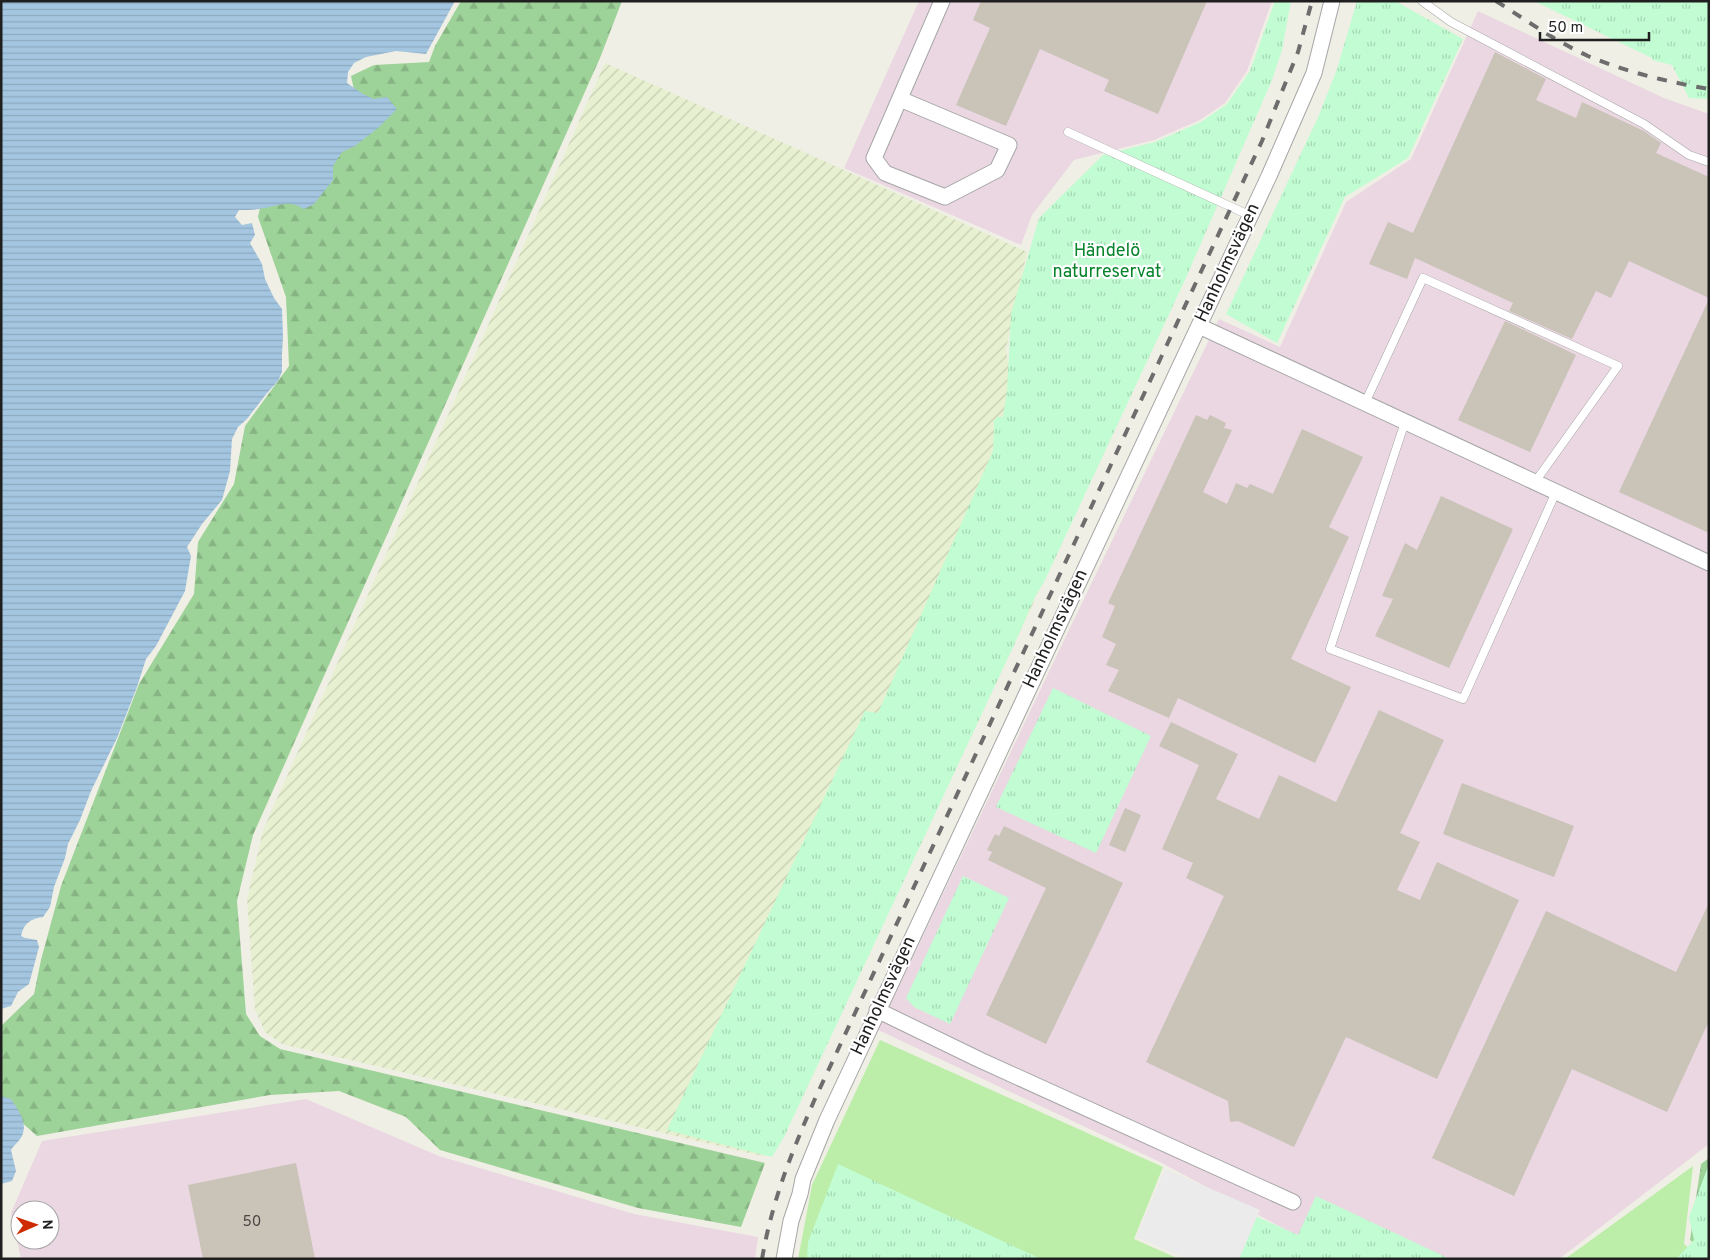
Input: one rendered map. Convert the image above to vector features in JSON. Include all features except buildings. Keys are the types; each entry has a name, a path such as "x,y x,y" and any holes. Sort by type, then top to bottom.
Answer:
{"street":[{"path":"900,99 1009,145 997,170 945,197 885,173 874,158 942,1"},
{"name":"Hanholmsvägen","path":"784,1259 791,1221 803,1179 827,1120 1251,216 1314,73 1332,1"},
{"path":"1199,326 1709,563"},
{"path":"877,1010 980,1060 1293,1202"}],"lane":[{"path":"1422,1 1451,22 1644,124 1689,155 1709,162"},
{"path":"1068,132 1251,216"},
{"path":"1365,403 1423,278 1618,366 1535,482"},
{"path":"1405,422 1330,649 1463,699 1556,492"}],"shaded area":[{"path":"919,1 1272,1 1247,71 1225,103 1200,120 1154,140 1074,160 1032,215 1021,245 844,168"},
{"path":"1478,11 1664,98 1709,114 1709,1144 1559,1259 1371,1259 1303,1239 1160,1162 878,1030 1219,319 1280,347 1346,202 1411,159"},
{"path":"306,1099 439,1156 634,1214 758,1237 755,1259 21,1259 19,1250 60,1250 60,1200 17,1200 42,1141"},
{"path":"1165,1169 1260,1210 1239,1259 1188,1259 1136,1237"}],"green space":[{"path":"461,1 622,1 600,58 253,835 237,901 246,1014 260,1036 280,1049 765,1163 741,1227 638,1208 440,1150 406,1117 339,1091 270,1095 37,1136 1,1104 1,1026 34,994 61,886 139,684 194,594 198,542 234,484 245,426 289,366 286,297 258,217 266,180 357,104 351,76 374,65 429,62 435,46"},
{"name":"Händelö naturreservat","path":"1275,1 1291,1 1282,50 1272,80 1185,280 1045,580 1035,597 784,1137 772,1157 667,1130 865,711 878,713 993,451 994,421 997,417 1003,417 1007,391 1011,314 1039,218 1103,155 1155,142 1201,122 1227,104 1250,71"},
{"path":"1357,1 1395,1 1463,39 1408,158 1345,197 1277,343 1226,314 1319,115 1337,69"},
{"path":"1534,1 1709,1 1709,99 1689,98 1672,65 1652,60 1652,58"},
{"path":"605,63 1027,252 1006,349 1039,564 1034,602 778,1143 762,1156 282,1044 265,1032 255,1010 247,899 263,830"},
{"path":"1053,688 1151,736 1096,853 996,807"},
{"path":"963,876 1009,898 950,1024 914,1007 906,998"},
{"path":"880,1040 1163,1167 1134,1239 1179,1259 798,1259 812,1185"},
{"path":"1709,1158 1709,1257 1690,1240 1701,1164"},
{"path":"838,1164 1041,1259 807,1259 808,1242"},
{"path":"1709,1164 1709,1259 1676,1259 1694,1240 1689,1217"},
{"path":"1693,1166 1684,1244 1701,1259 1565,1259"},
{"path":"1316,1196 1450,1259 1187,1259 1213,1197 1298,1235"}],"water":[{"path":"1,1 455,1 426,54 396,51 366,57 354,63 348,72 347,83 374,99 387,97 397,109 378,128 355,146 342,152 333,166 333,180 314,204 304,209 293,204 284,204 258,209 239,210 235,217 242,225 252,223 255,235 250,243 262,264 265,279 274,298 282,309 282,372 278,381 247,419 238,427 232,439 230,471 222,500 202,524 187,547 191,556 185,591 156,646 146,659 117,738 68,844 54,887 50,907 43,917 28,922 22,932 21,936 37,940 39,947 29,984 18,992 11,1006 1,1009"},
{"path":"1,1096 11,1099 21,1115 24,1128 21,1137 11,1150 16,1171 12,1181 1,1184"}],"railway":[{"path":"762,1259 771,1217 783,1178 814,1101 1262,141 1298,52 1312,1"},
{"path":"1496,1 1552,37 1588,56 1647,76 1709,89"}]}
